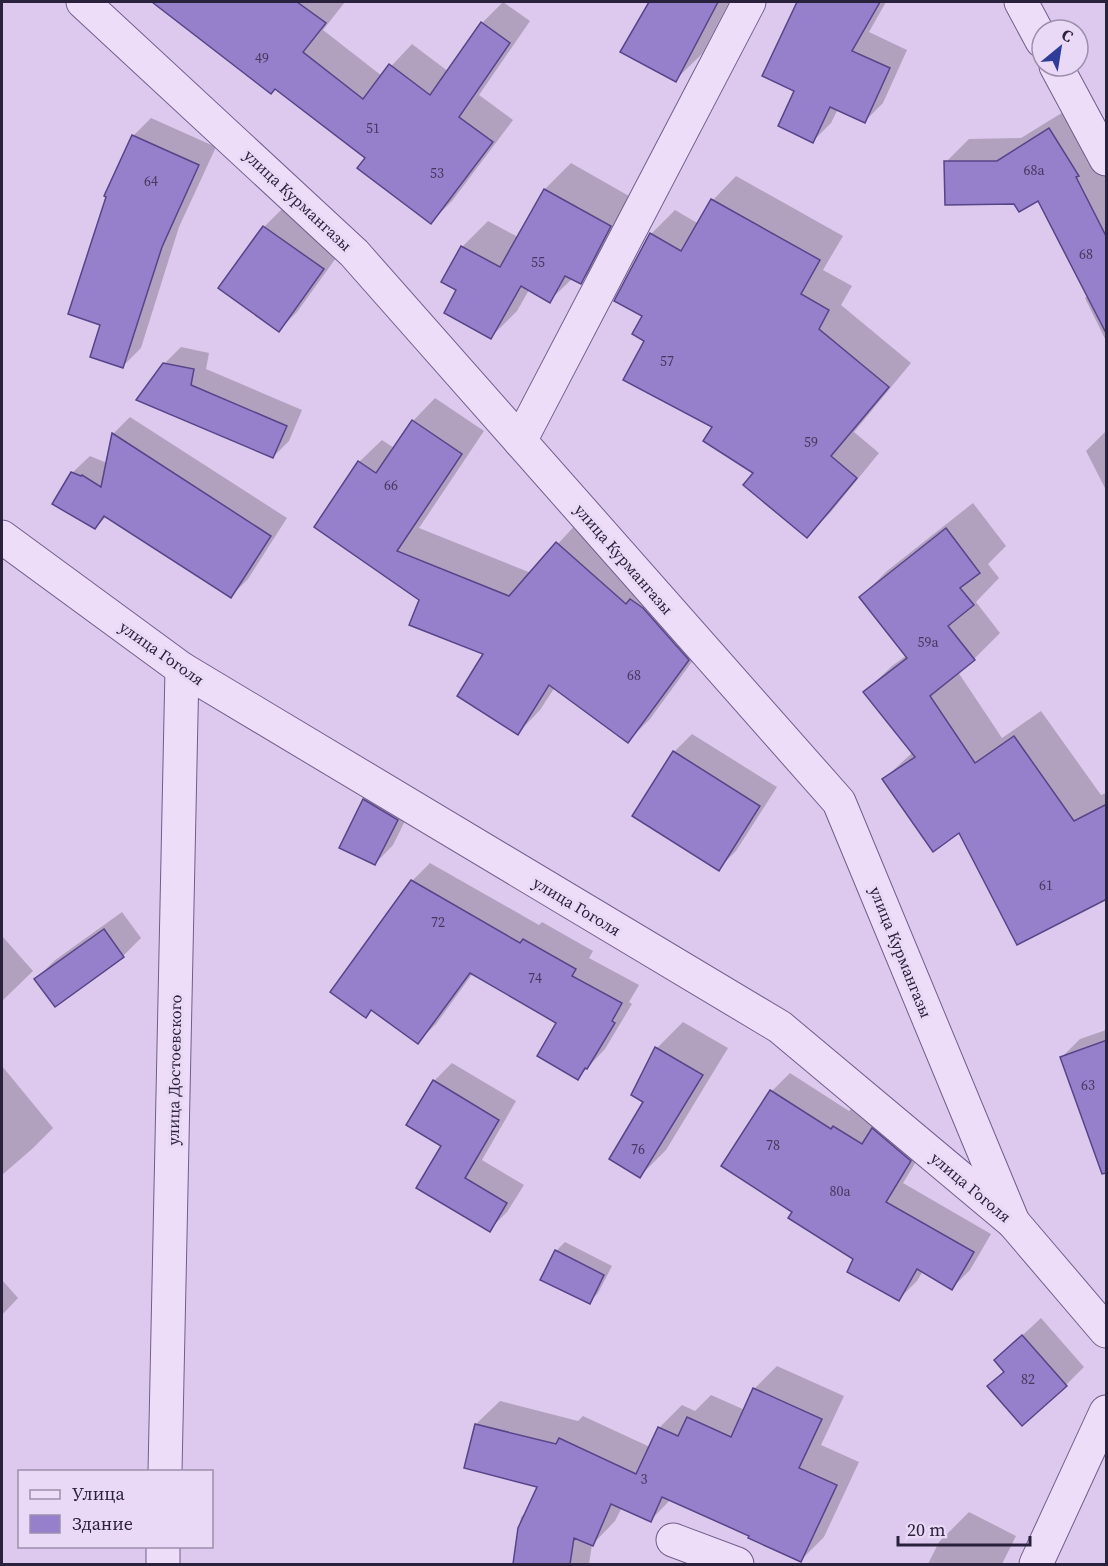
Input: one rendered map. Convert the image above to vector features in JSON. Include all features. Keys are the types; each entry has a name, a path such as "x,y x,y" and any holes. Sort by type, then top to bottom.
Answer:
{"street":[{"name":"улица Курмангазы","path":"83,2 354,253 839,802 1013,1222"},
{"path":"520,441 749,2"},
{"path":"1021,2 1030,19"},
{"path":"1063,78 1107,159"},
{"name":"улица Гоголя","path":"2,537 182,669 780,1027 1013,1222 1107,1331"},
{"name":"улица Достоевского","path":"165,1470 182,669"},
{"path":"1036,1564 1107,1412"},
{"path":"673,1540 737,1564"},
{"path":"163,1564 164,1548"}],"building":[{"path":"152,2 297,2 326,23 303,52 363,99 389,64 430,95 481,22 510,43 459,117 493,142 431,224 357,168 365,158 275,89 271,94"},
{"path":"649,2 718,2 676,82 620,52"},
{"path":"797,2 880,2 852,51 890,68 865,123 830,107 813,143 778,126 794,91 762,76"},
{"path":"1049,128 1079,176 1076,177 1107,238 1107,335 1038,201 1019,212 1014,204 945,205 944,161 997,161"},
{"path":"132,135 199,165 162,247 123,368 90,357 100,325 68,314 106,197 104,196"},
{"path":"544,189 611,226 581,284 565,276 550,303 521,286 491,339 444,313 456,290 441,282 461,246 500,267"},
{"path":"711,199 820,260 801,294 829,310 819,329 889,387 831,456 857,478 807,538 743,485 753,473 703,441 712,427 623,380 644,341 632,334 642,316 614,301 650,233 681,251"},
{"path":"263,226 324,269 279,332 218,288"},
{"path":"163,363 194,369 191,385 287,426 273,458 136,400"},
{"path":"412,420 462,454 397,551 509,596 556,542 626,604 630,599 643,608 689,660 628,743 549,685 518,735 457,696 483,654 409,625 419,600 314,527 358,461 376,473"},
{"path":"112,433 271,536 231,598 104,516 95,529 52,504 71,472 82,475 101,487"},
{"path":"946,528 980,573 960,588 974,605 948,626 975,660 930,696 975,763 1014,736 1074,821 1107,804 1107,899 1017,945 959,833 933,852 882,779 915,757 863,692 907,658 859,597"},
{"path":"673,751 760,806 719,871 632,816"},
{"path":"363,799 398,820 375,865 339,848"},
{"path":"411,880 520,943 523,939 576,969 572,976 622,1003 612,1021 615,1023 578,1080 537,1056 556,1023 470,973 418,1044 371,1010 366,1018 330,992"},
{"path":"104,929 124,957 55,1007 34,979"},
{"path":"1107,1040 1107,1173 1102,1174 1060,1057"},
{"path":"655,1047 703,1075 640,1178 609,1159 643,1102 631,1095"},
{"path":"433,1080 499,1120 465,1178 507,1203 490,1232 416,1188 441,1146 406,1125"},
{"path":"770,1090 831,1129 833,1126 862,1144 872,1128 911,1161 886,1202 974,1252 952,1290 917,1269 899,1301 847,1272 853,1259 788,1218 792,1212 721,1166"},
{"path":"555,1250 604,1275 590,1304 540,1280"},
{"path":"1022,1335 1067,1386 1022,1426 987,1386 1004,1372 994,1360"},
{"path":"753,1388 822,1419 799,1468 837,1485 801,1562 662,1497 651,1522 611,1504 593,1546 574,1538 570,1564 513,1564 518,1528 537,1487 464,1468 475,1424 556,1444 559,1438 636,1474 658,1427 678,1436 687,1417 731,1437"}]}
